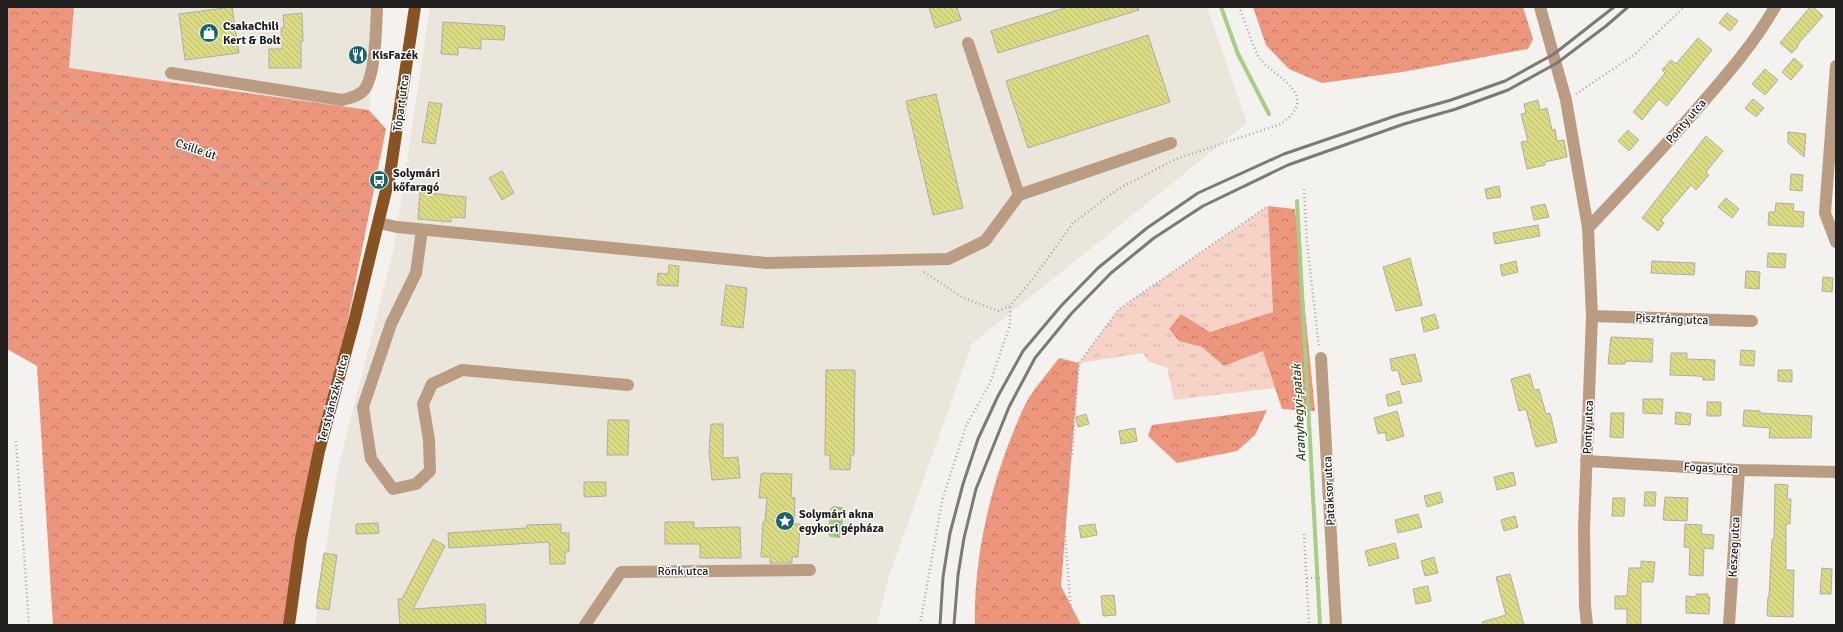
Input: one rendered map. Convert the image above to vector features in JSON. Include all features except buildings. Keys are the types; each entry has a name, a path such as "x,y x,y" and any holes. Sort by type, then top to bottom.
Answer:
{"main road":[{"name":"Tópart utca","path":"390,174 415,7"},
{"name":"Terstyánszky utca","path":"289,625 301,539 319,451 379,223 390,174"}],"street":[{"path":"171,73 342,100 355,97 365,90 372,73 377,7"},
{"name":"Ponty utca","path":"1540,7 1566,100 1588,228 1592,316 1584,528 1585,606 1587,625"},
{"name":"Ponty utca","path":"1588,228 1654,158 1713,91 1761,31 1775,7"},
{"path":"968,43 1019,195"},
{"path":"1836,66 1825,213 1836,242"},
{"path":"379,223 422,230 766,263 948,259 984,242 1019,195 1170,143"},
{"path":"422,230 416,273 391,324 363,407 371,459 392,489 416,484 430,471 430,440 423,404 432,384 462,370 628,384"},
{"name":"Pisztráng utca","path":"1592,316 1752,321"},
{"name":"Pataksor utca","path":"1321,358 1336,625"},
{"name":"Fogas utca","path":"1586,461 1739,470 1836,472"},
{"name":"Keszeg utca","path":"1729,625 1739,470"},
{"name":"Rönk utca","path":"585,625 621,572 810,570"}],"path":[{"path":"907,260 962,298 998,311 1010,306 1035,276 1073,223 1118,189 1176,160 1281,124 1290,118 1296,107 1297,98 1292,85 1259,58 1239,7"},
{"path":"1566,100 1634,55 1684,7"},
{"name":"Csille út","path":"7,91 379,223"},
{"path":"1304,189 1307,242 1317,338 1321,358"},
{"path":"1072,625 1060,468 1072,456 1079,363 1119,309 1268,206"},
{"path":"920,625 942,501 966,426 990,382 1010,325 1010,306"},
{"path":"16,441 29,625"},
{"path":"1304,534 1309,625"}],"shaded area":[{"path":"74,7 380,7 369,110 69,68"},
{"path":"430,7 1207,7 1247,123 972,344 889,576 877,625 315,625 337,473 394,248"}],"green space":[{"path":"7,7 74,7 69,68 369,110 386,129 287,625 53,625 37,366 7,349"},
{"path":"1253,7 1523,7 1533,39 1528,49 1402,72 1322,83 1289,69 1266,45"},
{"path":"1268,206 1273,312 1210,332 1181,314 1179,341 1202,347 1224,366 1264,351 1275,388 1174,400 1167,367 1149,362 1143,353 1079,363 1119,309"},
{"path":"1268,206 1295,209 1315,411 1282,409 1263,351 1224,366 1202,347 1179,341 1169,329 1181,314 1210,332 1273,312"},
{"path":"1059,358 1079,363 1061,586 1081,625 975,625 975,597 978,569 982,541 995,484 1014,430 1028,399"},
{"path":"1267,410 1255,435 1237,451 1177,463 1148,436 1152,425"}],"water":[{"path":"833,506 842,507 844,509 842,535 839,538 830,537 828,534 830,509"}],"waterway":[{"name":"Aranyhegyi-patak","path":"1221,7 1238,54 1269,114"},
{"name":"Aranyhegyi-patak","path":"1297,201 1320,625"}],"railway":[{"path":"940,625 943,577 950,533 963,484 978,439 998,396 1023,351 1061,306 1098,268 1147,228 1198,193 1284,154 1398,115 1451,100 1505,81 1554,54 1614,7"},
{"path":"954,625 958,575 964,538 976,489 1009,407 1035,358 1071,314 1111,273 1154,238 1203,206 1288,165 1404,124 1456,109 1508,90 1557,63 1606,26 1628,7"}],"place":[{"name":"CsakaChili Kert & Bolt","path":"209,33"},
{"name":"KisFazék","path":"358,55"},
{"name":"Solymári kőfaragó","path":"379,180"},
{"name":"Solymári akna egykori gépháza","path":"785,521"}]}
